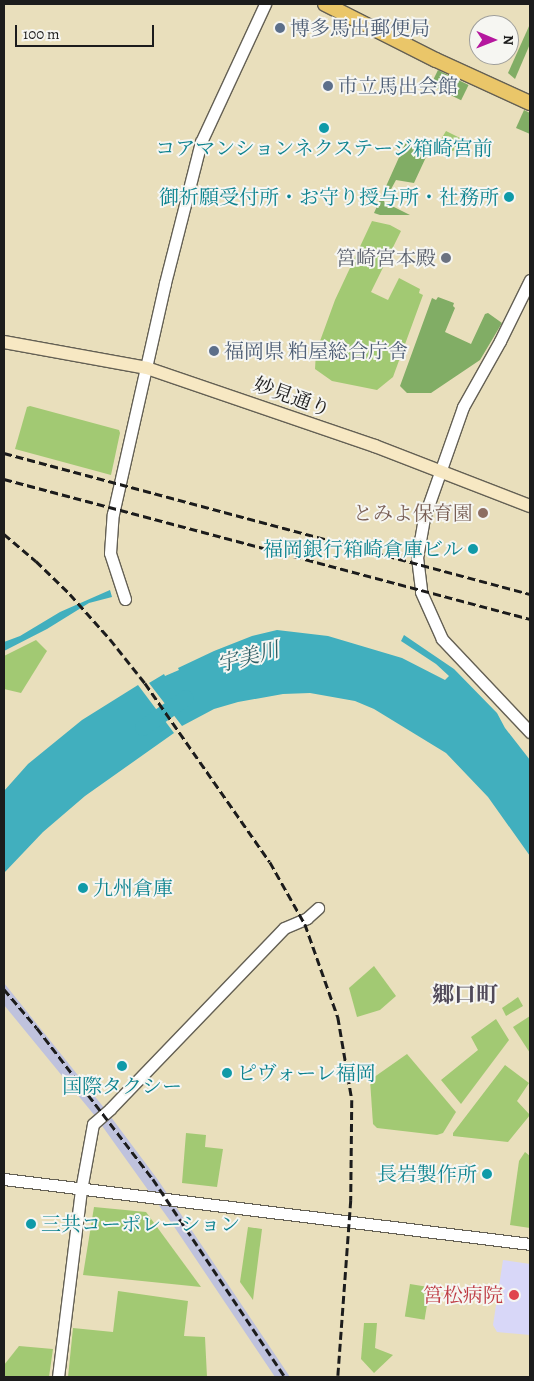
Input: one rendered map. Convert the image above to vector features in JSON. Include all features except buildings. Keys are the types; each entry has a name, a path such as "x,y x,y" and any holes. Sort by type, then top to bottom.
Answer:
{"main road":[{"path":"325,4 436,60 530,103"},
{"name":"妙見通り","path":"4,342 147,368 226,393 530,506"}],"street":[{"path":"125,599 110,553 113,514 165,284 201,142 265,4"},
{"path":"530,280 463,407 424,518 417,557 420,592 442,639 530,732"},
{"path":"58,1377 81,1190 93,1124 284,928 307,918 318,908"},
{"path":"4,1179 81,1190 415,1228 530,1244"}],"shaded area":[{"path":"4,983 105,1109 158,1180 290,1377 275,1377 173,1225 95,1116 4,1005"},
{"name":"筥松病院","path":"503,1260 530,1264 530,1335 497,1332 493,1325"}],"green space":[{"path":"530,24 530,44 515,79 508,73 512,65 519,65 519,48"},
{"path":"438,70 469,85 461,100 431,85"},
{"path":"524,110 530,113 530,134 516,128"},
{"path":"446,131 460,138 456,150 452,151 440,145 440,141"},
{"path":"410,142 425,149 427,155 414,183 396,180 384,202 410,215 380,215 374,213 405,144"},
{"path":"372,221 390,225 401,231 371,292 388,300 399,278 420,289 419,293 423,295 393,377 377,390 332,381 315,369 316,352 335,300"},
{"path":"438,297 454,303 453,306 455,308 445,332 471,344 485,314 488,313 502,323 480,360 431,393 407,393 400,386 432,298 436,300"},
{"path":"30,406 119,430 120,433 111,475 15,449 27,407"},
{"path":"36,640 47,651 21,693 4,689 4,656"},
{"path":"374,966 396,996 380,1010 357,1017 349,988"},
{"path":"518,997 523,1006 506,1016 502,1008"},
{"path":"530,1016 530,1053 513,1027"},
{"path":"496,1019 509,1040 461,1104 441,1080 478,1050 471,1037"},
{"path":"407,1054 456,1112 443,1133 437,1135 377,1128 373,1124 370,1080"},
{"path":"505,1065 529,1083 517,1101 530,1115 508,1142 453,1136 453,1133"},
{"path":"186,1133 206,1135 205,1147 223,1149 217,1187 182,1183"},
{"path":"525,1152 530,1156 530,1228 510,1225 519,1161"},
{"path":"94,1207 146,1212 201,1287 83,1275"},
{"path":"248,1227 262,1229 253,1300 240,1282"},
{"path":"410,1284 430,1287 425,1320 405,1317"},
{"path":"118,1291 188,1301 184,1336 205,1337 207,1377 68,1377 73,1328 113,1332"},
{"path":"364,1323 377,1323 375,1348 393,1355 374,1373 361,1359"},
{"path":"19,1346 53,1349 49,1377 4,1377 4,1365"}],"water":[{"path":"110,590 112,597 89,603 47,629 4,651 4,642 20,636 60,612"},
{"path":"277,630 328,636 402,658 445,680 449,676 436,664 401,641 404,635 454,669 497,713 505,728 530,760 530,856 488,797 446,753 374,709 355,701 310,693 283,694 238,702 214,709 182,726 149,683 164,674 165,676 179,670 178,668 214,651 252,636"},
{"path":"138,685 174,733 85,796 43,832 4,873 4,791 28,764 82,720"}],"waterway":[{"name":"宇美川","path":"143,728 186,698"}],"railway":[{"path":"4,453 530,594"},
{"path":"4,479 530,619"},
{"path":"4,534 36,561 70,594 110,639 145,683 270,862 305,924 338,1017 352,1100 351,1200 338,1377"},
{"path":"4,989 37,1028 153,1179 285,1377"}],"place":[{"name":"博多馬出郵便局","path":"280,28"},
{"name":"市立馬出会館","path":"328,86"},
{"name":"コアマンションネクステージ箱崎宮前","path":"324,128"},
{"name":"御祈願受付所・お守り授与所・社務所","path":"509,197"},
{"name":"筥崎宮本殿","path":"446,258"},
{"name":"福岡県 粕屋総合庁舎","path":"214,351"},
{"name":"とみよ保育園","path":"483,513"},
{"name":"福岡銀行箱崎倉庫ビル","path":"473,549"},
{"name":"九州倉庫","path":"83,888"},
{"name":"国際タクシー","path":"122,1066"},
{"name":"ピヴォーレ福岡","path":"227,1073"},
{"name":"長岩製作所","path":"487,1174"},
{"name":"三共コーポレーション","path":"31,1224"},
{"name":"筥松病院","path":"514,1295"}],"district":[{"name":"郷口町","path":"465,996"}]}
